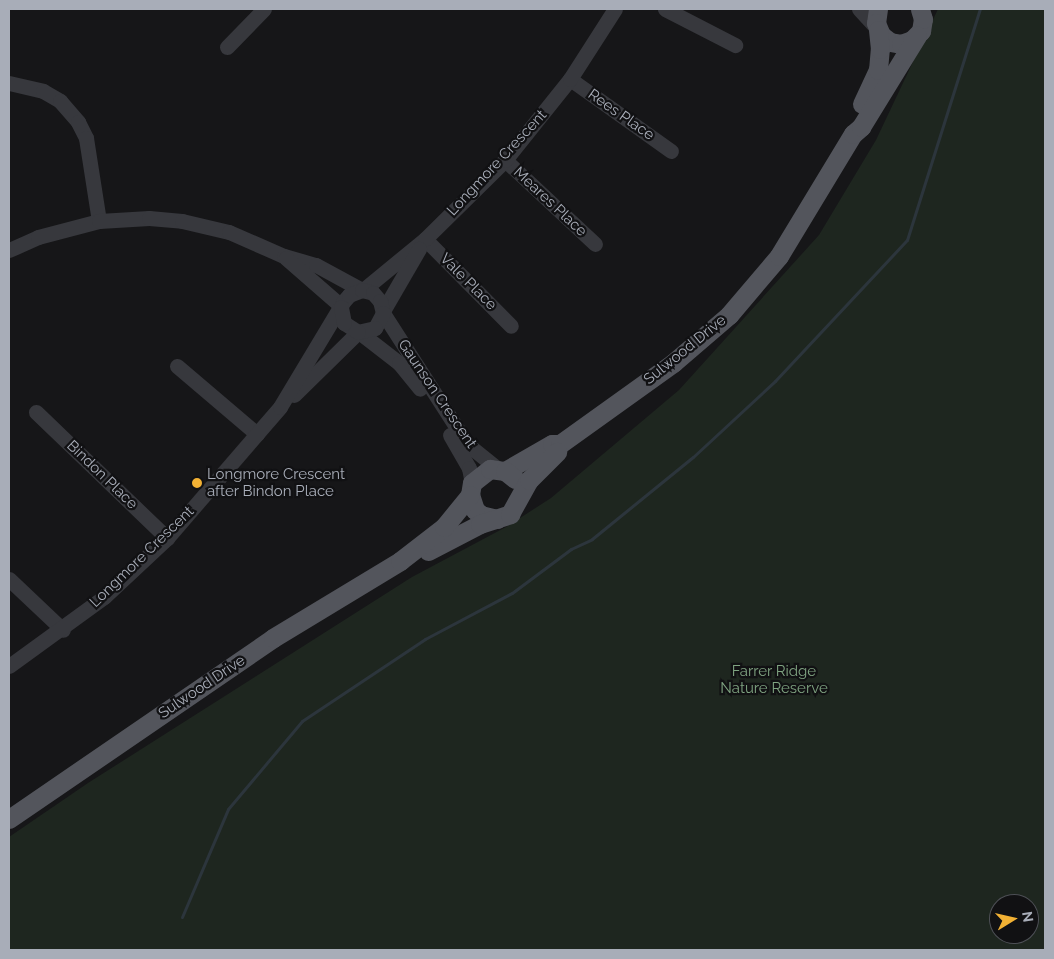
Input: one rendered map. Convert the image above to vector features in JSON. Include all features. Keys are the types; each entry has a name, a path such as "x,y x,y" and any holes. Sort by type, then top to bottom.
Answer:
{"main road":[{"name":"Sulwood Drive","path":"9,819 298,622 400,560 444,527 483,472 502,470 552,444 560,444 673,363 729,315 778,256 852,134 855,119 878,70 880,49 877,29 878,9"},
{"path":"877,29 885,39 896,43 907,42 917,36 923,25 920,9"},
{"name":"Sulwood Drive","path":"852,134 861,127 917,36"},
{"name":"Sulwood Drive","path":"400,560 510,514 542,464 558,451 560,444"},
{"path":"502,470 518,484 520,496"},
{"path":"471,489 475,510 488,518 496,519"}],"street":[{"path":"227,47 264,9"},
{"name":"Longmore Crescent","path":"362,290 425,239 504,160 570,79 615,9"},
{"path":"665,9 735,45"},
{"path":"859,9 877,29"},
{"name":"Rees Place","path":"570,79 671,151"},
{"path":"9,83 43,91 60,101 78,122 86,138 98,220"},
{"name":"Meares Place","path":"504,160 595,244"},
{"path":"9,250 38,237 98,220 149,218 182,221 229,232 284,256 322,268 377,296 383,312 375,328 358,332 344,323 341,307 284,256"},
{"name":"Longmore Crescent","path":"383,312 425,239"},
{"name":"Vale Place","path":"425,239 511,326"},
{"path":"341,307 349,295 362,290"},
{"name":"Longmore Crescent","path":"280,408 341,307"},
{"name":"Gaunson Crescent","path":"383,312 468,444 502,470"},
{"name":"Longmore Crescent","path":"9,666 63,630 104,597 167,538 280,408 358,332"},
{"name":"Gaunson Crescent","path":"358,332 410,376 462,454 471,489"},
{"path":"177,366 257,434"},
{"name":"Bindon Place","path":"36,412 167,538"},
{"path":"9,579 63,630"}],"green space":[{"name":"Farrer Ridge Nature Reserve","path":"938,9 1045,9 1045,950 9,950 9,837 88,783 412,577 506,527 551,498 679,390 819,235 876,140"}],"waterway":[{"path":"182,917 228,809 302,721 425,639 512,593 571,549 592,539 693,457 775,381 907,240 980,9"}],"place":[{"name":"Longmore Crescent after Bindon Place","path":"197,483"}]}
